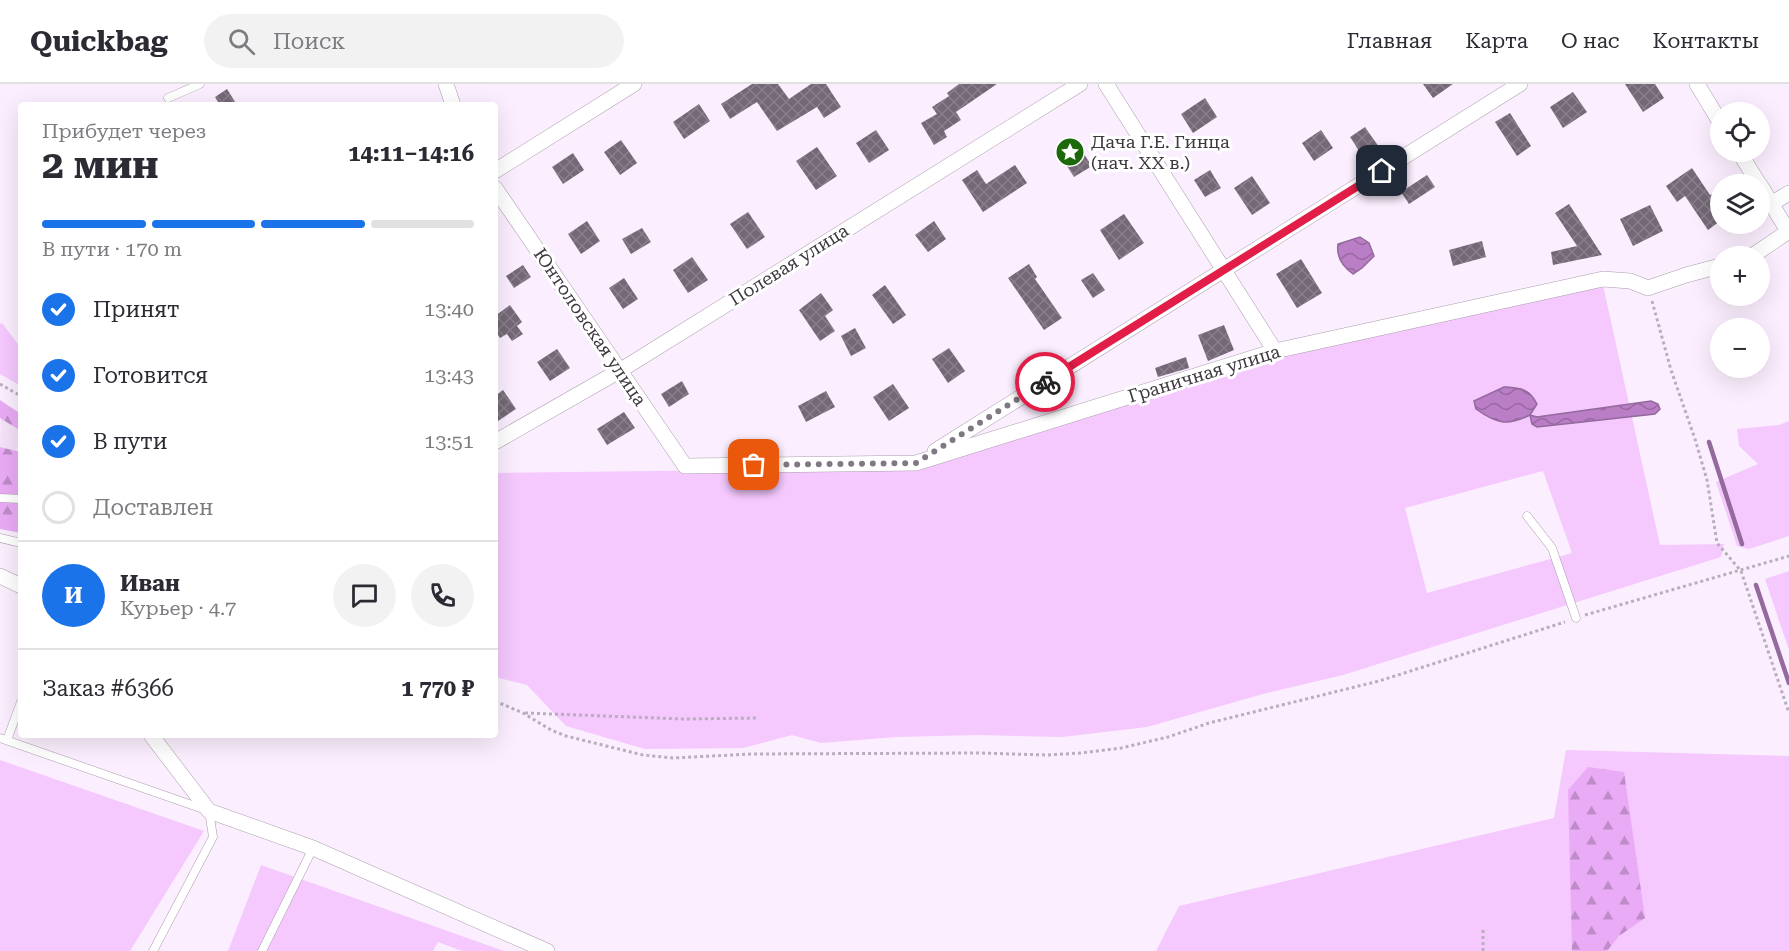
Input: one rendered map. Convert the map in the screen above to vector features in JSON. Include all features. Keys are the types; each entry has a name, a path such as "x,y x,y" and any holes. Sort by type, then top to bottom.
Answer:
{"street":[{"path":"446,84 452,102"},
{"path":"498,169 634,84"},
{"name":"Полевая улица","path":"498,440 621,370 1080,84"},
{"path":"1106,84 1275,351"},
{"path":"916,463 1520,84"},
{"path":"1697,84 1710,105"},
{"name":"Юнтоловская улица","path":"498,192 685,466"},
{"path":"1767,246 1789,231 1771,204 1789,193"},
{"path":"1648,288 1710,269"},
{"name":"Граничная улица","path":"685,466 916,463 1275,351 1603,279 1630,281 1648,288"},
{"path":"0,576 18,585"},
{"path":"153,738 209,811 313,848 547,951"}],"lane":[{"path":"168,98 200,84"},
{"path":"0,498 18,499"},
{"path":"1527,516 1552,548 1576,618"},
{"path":"0,538 18,542"},
{"path":"18,708 3,739 209,811 213,837 153,951"},
{"path":"262,951 313,848"}],"path":[{"path":"1648,288 1671,370 1707,480 1717,543 1741,571 1789,713"},
{"path":"0,384 18,394"},
{"path":"498,701 551,730 576,739 643,755 673,758 786,754 1047,755 1081,753 1121,748 1168,737 1209,723 1379,681 1576,618 1789,556"},
{"path":"523,713 684,719 758,718"},
{"path":"1483,929 1483,951"}],"shaded area":[{"path":"1603,285 1660,545 1724,544 1721,557 1343,675 1263,694 1147,727 1062,737 978,735 896,737 821,743 792,735 743,748 645,749 566,726 527,685 498,678 498,473 918,468 1278,358","holes":["1543,471 1572,553 1427,593 1405,508"]},
{"path":"2,323 18,344 18,384 0,374 0,324"},
{"path":"1,418 18,429 18,446 13,454 0,446"},
{"path":"1789,421 1789,536 1749,549 1737,546 1716,482 1758,464 1739,446 1737,429 1779,425"},
{"path":"1789,571 1789,650 1765,579"},
{"path":"1566,750 1789,756 1789,951 1156,951 1179,906 1554,818"},
{"path":"0,760 204,831 130,951 0,951"},
{"path":"261,865 504,951 462,951 438,942 433,951 228,951"}],"green space":[{"path":"0,400 18,412 18,429 0,418"},
{"path":"0,447 18,451 18,532 0,529"},
{"path":"1588,767 1624,772 1645,918 1619,936 1607,951 1572,951 1568,790"}],"water":[{"path":"1360,237 1369,243 1374,256 1353,274 1341,261 1338,244"},
{"path":"1504,387 1519,389 1531,395 1537,404 1530,415 1515,421 1502,422 1476,409 1474,401"},
{"path":"1651,401 1658,404 1660,409 1655,414 1537,427 1532,424 1530,415 1537,417"}],"building":[{"path":"752,84 778,84 789,99 811,84 826,84 841,107 824,118 817,107 777,131 757,102 730,119 721,104"},
{"path":"959,84 997,84 956,112 961,120 944,131 947,137 934,145 921,123 937,114 932,107 949,96 947,93"},
{"path":"1423,84 1453,84 1433,98"},
{"path":"1625,84 1655,84 1664,98 1643,112"},
{"path":"227,89 235,102 218,102 215,97"},
{"path":"1573,92 1587,112 1563,128 1550,107"},
{"path":"1205,98 1217,117 1193,133 1181,114"},
{"path":"699,104 710,121 684,139 673,122"},
{"path":"1510,113 1531,146 1517,156 1495,122"},
{"path":"1365,127 1379,147 1363,157 1350,137"},
{"path":"876,130 889,150 869,163 856,143"},
{"path":"1321,130 1333,148 1314,161 1302,143"},
{"path":"1073,138 1092,166 1074,177 1056,149"},
{"path":"621,140 637,163 620,175 604,152"},
{"path":"817,147 837,176 816,190 796,161"},
{"path":"573,153 584,170 563,184 552,167"},
{"path":"1015,165 1027,183 983,212 962,180 977,170 986,184"},
{"path":"1692,168 1710,195 1710,228 1708,230 1685,196 1677,202 1666,186"},
{"path":"1210,170 1221,188 1205,197 1194,180"},
{"path":"1427,175 1435,187 1409,204 1401,192"},
{"path":"1252,176 1270,203 1252,215 1234,188"},
{"path":"1569,204 1602,255 1553,265 1551,252 1577,246 1555,213"},
{"path":"1650,205 1663,231 1633,246 1620,219"},
{"path":"748,212 765,237 747,249 730,224"},
{"path":"1124,214 1144,243 1119,260 1100,230"},
{"path":"587,221 600,241 581,254 568,234"},
{"path":"934,221 946,239 928,252 915,235"},
{"path":"642,228 651,242 631,254 622,239"},
{"path":"1482,241 1486,257 1453,266 1449,250"},
{"path":"692,257 708,280 688,293 673,270"},
{"path":"1301,259 1322,293 1297,308 1276,274"},
{"path":"1029,264 1037,277 1035,279 1062,318 1044,330 1008,278"},
{"path":"523,265 531,277 514,288 506,276"},
{"path":"1093,273 1105,290 1093,298 1081,280"},
{"path":"624,278 638,299 623,309 609,288"},
{"path":"885,285 906,315 893,324 872,295"},
{"path":"821,293 833,310 825,316 835,331 820,341 799,310"},
{"path":"510,305 522,322 517,326 523,334 512,341 507,334 500,338 498,314"},
{"path":"1224,325 1234,350 1208,361 1198,335"},
{"path":"855,328 866,348 851,356 841,336"},
{"path":"949,348 965,371 948,383 932,359"},
{"path":"557,349 570,368 550,381 537,362"},
{"path":"1186,357 1189,368 1158,377 1155,368"},
{"path":"682,381 689,394 669,407 661,394"},
{"path":"893,384 909,408 889,421 873,397"},
{"path":"503,390 516,409 498,421 498,394"},
{"path":"826,391 835,407 806,422 798,406"},
{"path":"624,412 635,428 607,445 597,429"}],"waterway":[{"path":"1709,442 1742,544"},
{"path":"1756,585 1789,683"}],"way so far":[{"path":"754,465 916,463 1045,382"}],"place":[{"name":"Дача Г.Е. Гинца (нач. XX в.)","path":"1070,152"}],"route":[{"path":"1045,382 1382,171"}]}
